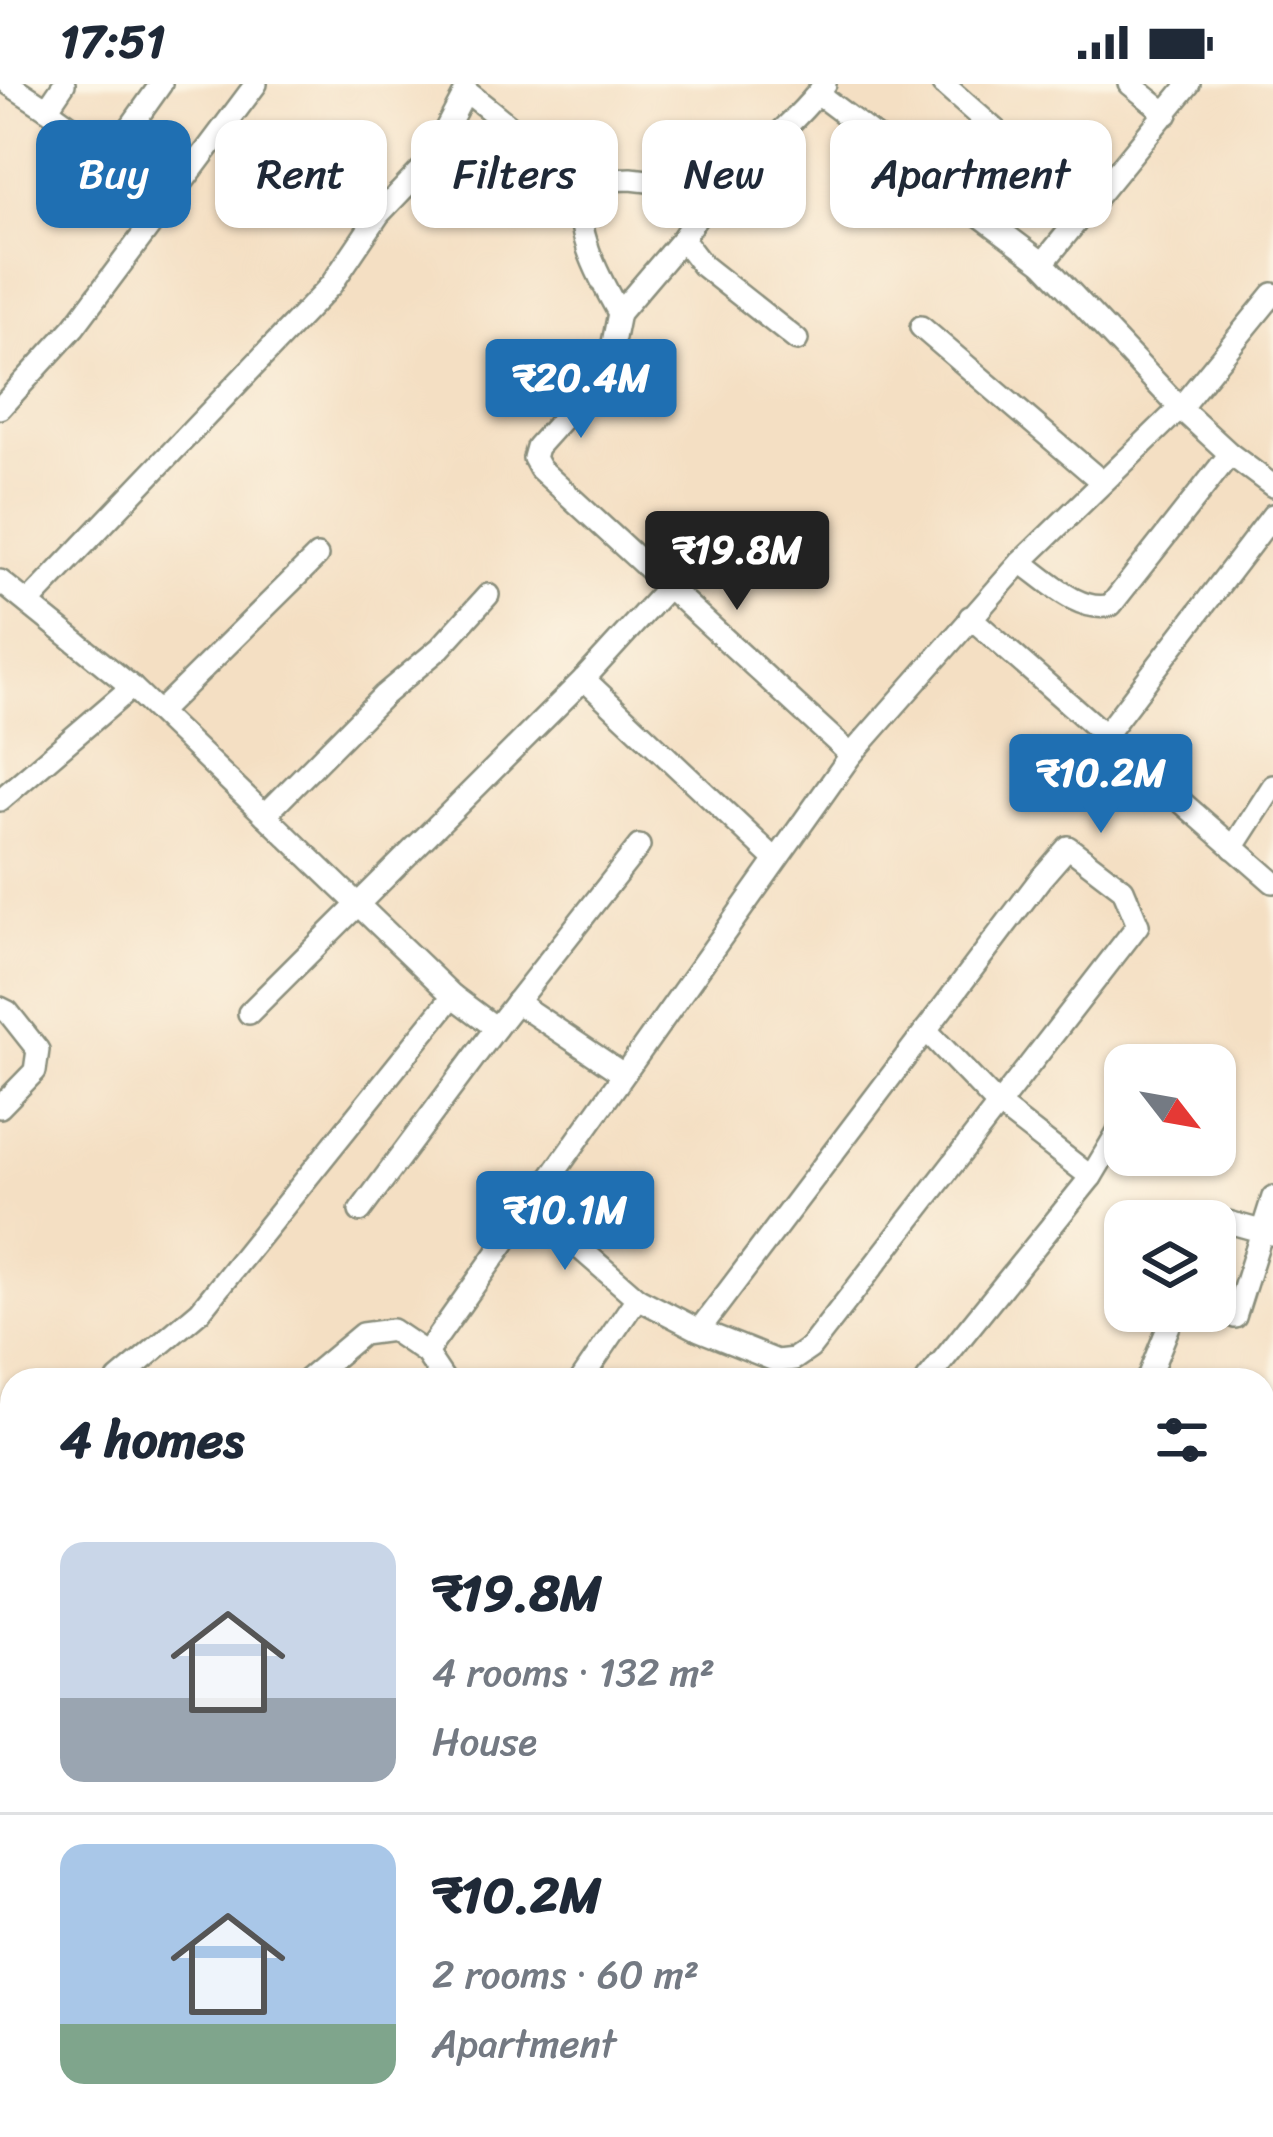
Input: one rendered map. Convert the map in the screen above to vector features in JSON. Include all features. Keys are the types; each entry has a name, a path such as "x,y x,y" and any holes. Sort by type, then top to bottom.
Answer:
{"street":[{"path":"9,84 62,120"},
{"path":"47,110 64,84"},
{"path":"135,120 161,84"},
{"path":"191,171 256,84"},
{"path":"943,84 984,120"},
{"path":"1130,84 1167,114"},
{"path":"1112,178 1189,84"},
{"path":"792,120 822,89 1042,263 1180,408 1273,486"},
{"path":"451,120 466,91 502,120"},
{"path":"28,603 331,285 380,214 411,182"},
{"path":"0,407 74,327 148,228"},
{"path":"581,228 595,271 619,313"},
{"path":"690,228 619,313 608,368 537,447 534,458 851,755"},
{"path":"1042,263 1070,228"},
{"path":"682,238 702,265 797,340"},
{"path":"426,1353 851,755 1021,562 1180,408 1273,294"},
{"path":"921,327 1102,482"},
{"path":"1021,562 1081,603 1096,609 1111,604 1230,454"},
{"path":"1104,736 1273,515"},
{"path":"159,712 317,556"},
{"path":"1,584 132,687 453,996 496,1028"},
{"path":"249,1013 584,679 668,588"},
{"path":"265,815 488,596"},
{"path":"970,617 1273,882"},
{"path":"584,679 775,859"},
{"path":"0,800 132,687"},
{"path":"1233,848 1273,786"},
{"path":"360,1211 639,846"},
{"path":"530,1205 637,1298 699,1330 777,1361 794,1359 810,1348 1138,925 1123,889 1068,847 699,1330"},
{"path":"132,1368 200,1310 453,996"},
{"path":"516,1002 623,1074"},
{"path":"0,1008 38,1050 35,1071 0,1107"},
{"path":"926,1030 998,1104 1091,1178"},
{"path":"937,1368 1104,1156"},
{"path":"1236,1314 1269,1232 1273,1196"},
{"path":"1236,1224 1269,1232"},
{"path":"589,1368 637,1298"},
{"path":"322,1368 362,1334 392,1330 426,1353 436,1368"},
{"path":"1152,1368 1166,1332"}]}
